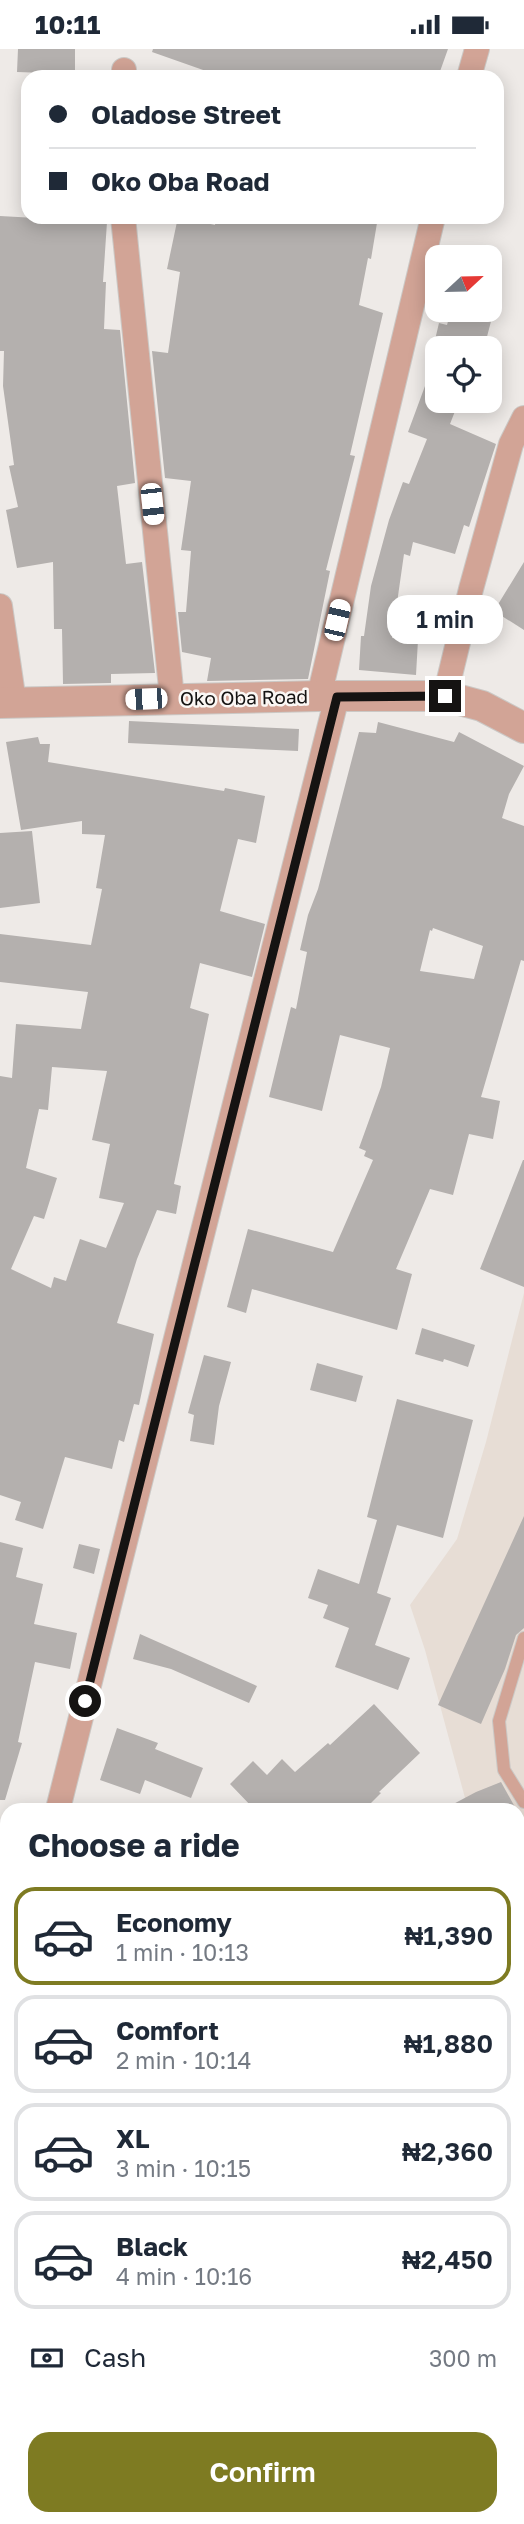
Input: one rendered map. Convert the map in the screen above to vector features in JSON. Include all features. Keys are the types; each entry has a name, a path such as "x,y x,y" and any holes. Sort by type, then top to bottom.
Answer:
{"street":[{"path":"471,70 477,49"},
{"path":"124,224 172,698"},
{"path":"59,1803 328,696 431,224"},
{"path":"445,696 471,589 518,447 524,418"},
{"path":"0,605 7,703"},
{"name":"Oko Oba Road","path":"7,703 172,698 445,696 482,706 524,728"}],"lane":[{"path":"524,1638 499,1721 504,1770 524,1802"}],"shaded area":[{"path":"524,1293 524,1803 466,1803 425,1650 410,1605 457,1539 486,1442"}],"building":[{"path":"18,49 75,49 75,70 17,72"},
{"path":"153,49 448,49 440,70 203,70 152,52"},
{"path":"0,216 21,217 21,224 107,224 103,282 106,282 104,329 120,330 135,483 117,486 126,564 142,562 155,673 111,674 111,683 63,684 62,629 54,629 53,562 17,568 6,510 18,507 9,466 14,465 3,386 4,351 0,351"},
{"path":"177,224 377,224 359,305 383,313 350,455 355,456 326,570 330,571 308,679 207,681 211,658 182,652 178,612 186,612 191,551 181,550 191,481 165,478 152,351 168,353 180,272 167,269"},
{"path":"448,322 491,322 487,336 436,336 439,323 447,325"},
{"path":"425,386 425,413 454,413 450,424 496,444 469,527 464,525 455,554 413,542 410,556 404,554 392,638 418,640 416,675 359,670 361,636 364,636 371,586 389,520 403,482 409,484 427,439 408,432"},
{"path":"524,562 524,630 494,611"},
{"path":"129,721 299,729 298,751 128,743"},
{"path":"378,722 454,742 459,732 524,766 509,794 502,818 524,826 524,961 521,960 481,1097 500,1101 493,1139 469,1134 453,1195 430,1189 396,1269 412,1274 397,1330 252,1289 246,1313 227,1307 248,1229 333,1252 373,1160 364,1156 366,1151 359,1148 381,1087 390,1048 340,1035 322,1111 269,1097 291,1007 296,1009 307,952 300,950 308,915 318,889 359,732 376,733","holes":["433,928 483,946 474,979 420,971 430,930"]},
{"path":"38,737 40,744 50,744 48,762 265,796 256,843 238,839 220,911 265,924 252,977 200,963 190,1008 209,1014 174,1184 181,1186 176,1214 157,1210 137,1259 117,1323 154,1334 139,1405 134,1404 124,1442 119,1440 112,1469 65,1457 43,1529 15,1520 21,1502 0,1495 0,1076 12,1078 16,1024 81,1029 88,992 0,982 0,934 91,945 102,889 96,888 105,835 82,834 82,821 21,830 6,742","holes":["52,1067 107,1071 92,1140 110,1144 99,1198 124,1203 106,1248 80,1239 66,1281 54,1277 51,1288 11,1269 34,1216 44,1219 57,1178 26,1168 39,1109 48,1110"]},
{"path":"32,831 40,903 0,908 0,833"},
{"path":"524,1160 524,1287 480,1269"},
{"path":"422,1328 475,1345 468,1367 415,1354"},
{"path":"204,1355 231,1362 219,1406 214,1445 190,1441 194,1415 188,1413"},
{"path":"317,1363 363,1376 356,1402 310,1390"},
{"path":"397,1399 473,1420 443,1538 397,1525 377,1593 391,1598 375,1645 410,1658 398,1690 335,1667 349,1628 323,1618 328,1605 308,1598 318,1569 359,1584 377,1520 367,1517"},
{"path":"524,1516 524,1628 516,1635 505,1669 481,1724 438,1705"},
{"path":"0,1542 23,1548 16,1577 43,1584 34,1624 77,1633 70,1669 35,1662 18,1742 22,1743 5,1800 0,1800"},
{"path":"79,1544 100,1549 94,1574 73,1568"},
{"path":"140,1634 257,1686 249,1703 171,1669 133,1659"},
{"path":"374,1704 420,1753 371,1803 248,1803 230,1784 253,1761 267,1775 282,1759 295,1772 328,1743 330,1745"},
{"path":"117,1728 158,1743 155,1749 203,1768 191,1798 145,1780 140,1794 100,1780"},
{"path":"501,1782 513,1803 455,1803"}],"route":[{"path":"85,1701 337,697 445,696"}]}
